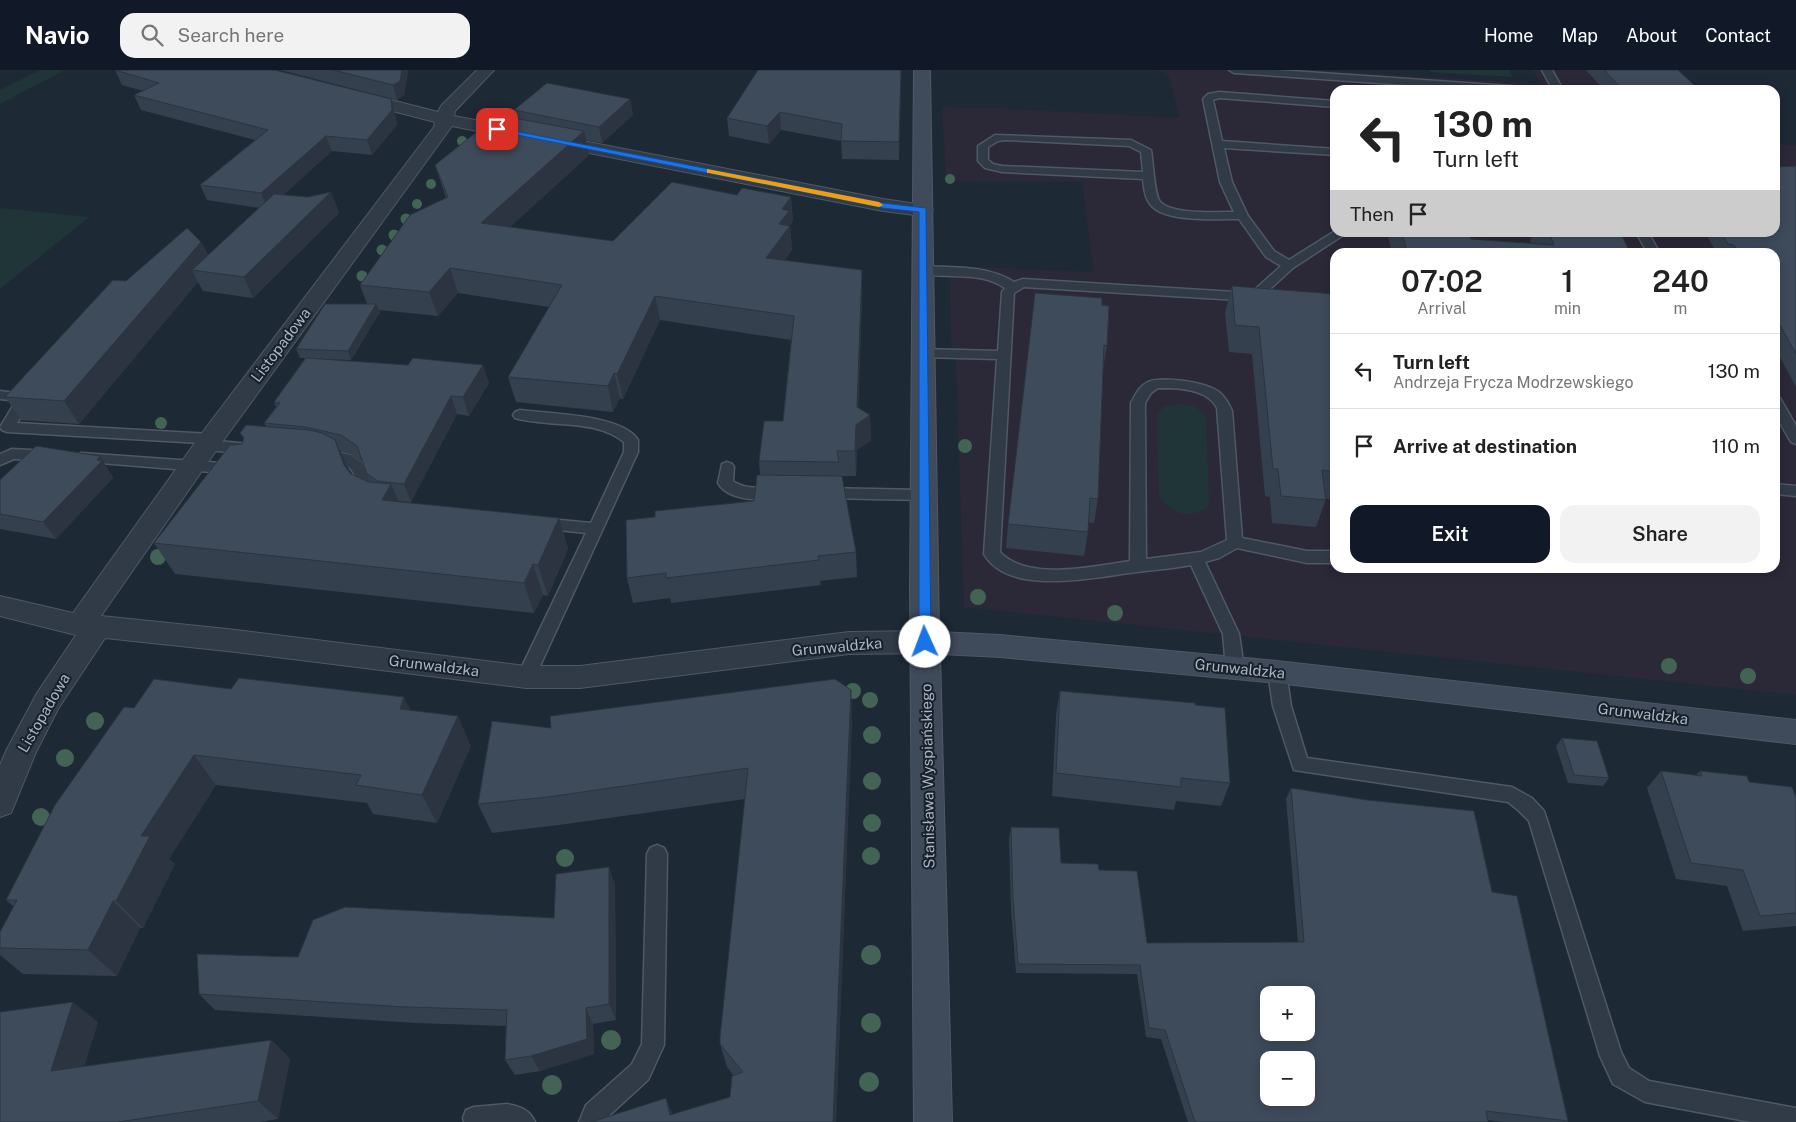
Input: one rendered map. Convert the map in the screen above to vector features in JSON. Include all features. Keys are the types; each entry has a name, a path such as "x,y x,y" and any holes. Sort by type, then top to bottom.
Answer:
{"street":[{"name":"Listopadowa","path":"0,803 21,752 88,626 192,466 443,127 447,110 486,70"},
{"name":"Stanisława Wyspiańskiego","path":"922,70 923,495 933,1122"},
{"path":"338,92 444,119 883,206 923,210"},
{"name":"Grunwaldzka","path":"0,606 88,626 227,640 526,677 580,677 849,644 925,642 1000,646 1277,672 1796,732"}],"lane":[{"path":"1234,70 1452,85"},
{"path":"1546,70 1555,85"},
{"path":"1289,265 1270,254 1242,216 1226,182 1208,99 1219,94 1330,104"},
{"path":"1150,176 1002,169 989,166 983,161 984,146 994,138 1006,137 1131,143 1146,150 1154,201 1165,211 1242,216"},
{"path":"1217,144 1330,152"},
{"path":"1254,297 1289,265 1334,237"},
{"path":"1645,237 1651,248"},
{"path":"923,270 980,273 998,277 1013,287"},
{"path":"1272,299 1023,283 1013,287 1008,292 992,554 1003,564 1019,571 1061,576 1196,559 1226,549 1235,542 1307,557 1330,557"},
{"path":"922,353 1004,356"},
{"path":"1138,566 1138,403 1145,390 1153,385 1167,384 1192,387 1210,392 1220,400 1225,411 1235,542"},
{"path":"0,395 25,398 7,427 209,442 267,450"},
{"path":"1780,409 1794,432"},
{"path":"520,415 597,424 618,430 631,440 631,452 526,677"},
{"path":"305,453 346,458 357,466 363,477 362,487 370,500 385,506"},
{"path":"0,460 12,454 252,470"},
{"path":"727,467 725,483 742,493 791,493"},
{"path":"1780,489 1796,491"},
{"path":"810,493 923,495"},
{"path":"528,522 596,529"},
{"path":"1196,559 1231,634 1235,668"},
{"path":"1277,672 1282,706 1300,765 1512,795 1525,804 1537,817 1611,1056 1621,1076 1645,1091 1796,1119"},
{"path":"590,1122 594,1113 640,1072 653,1046 657,854"},
{"path":"474,1118 505,1116 522,1119 524,1122"}],"shaded area":[{"path":"1154,70 1318,70 1542,84 1533,70 1676,70 1690,85 1330,85 1330,237 1780,237 1780,145 1796,145 1796,695 964,607 956,362 951,339 950,266 1094,272 1082,182 955,181 954,178 946,178 942,107 1180,118 1168,74"}],"green space":[{"path":"40,70 65,70 0,104 0,90"},
{"path":"1430,70 1509,70 1512,77 1431,72"},
{"path":"0,208 89,217 0,289"},
{"path":"1177,404 1194,405 1206,416 1209,500 1207,508 1193,514 1175,511 1159,496 1157,416 1163,407"}],"building":[{"path":"115,70 275,70 391,99 392,110 367,140 326,136 261,193 200,185 268,130 134,95 159,83"},
{"path":"333,70 402,70 400,81 393,85"},
{"path":"758,70 901,70 899,142 841,141 842,124 780,112 767,126 727,118"},
{"path":"1604,70 1678,70 1694,85 1618,85"},
{"path":"547,83 630,99 599,127 514,110"},
{"path":"498,115 584,131 481,223 613,241 672,182 737,195 742,188 791,197 782,209 789,211 779,224 790,226 766,258 862,270 857,407 870,415 856,425 855,451 837,451 839,462 759,461 764,421 783,421 794,316 655,296 617,374 614,373 608,386 508,377 562,285 450,268 429,292 360,285 410,215 448,197 435,165"},
{"path":"1796,166 1796,354 1780,325 1780,248 1736,248 1734,245 1728,244 1724,237 1780,237 1780,167"},
{"path":"331,192 244,277 192,270 274,194 308,197"},
{"path":"187,228 201,242 64,401 5,397 113,280 126,281"},
{"path":"1403,237 1470,237 1471,239 1554,245 1551,237 1622,237 1628,248 1406,248"},
{"path":"1232,286 1330,294 1330,471 1322,470 1326,500 1281,496 1278,469 1273,469 1259,327 1235,325"},
{"path":"1035,293 1102,298 1102,305 1109,306 1107,346 1104,345 1098,499 1090,498 1088,532 1008,524"},
{"path":"325,304 376,304 348,351 296,349"},
{"path":"306,358 408,365 413,358 483,365 463,397 451,396 404,484 378,481 367,474 357,446 341,435 305,427 264,423 280,403 274,402"},
{"path":"246,425 309,430 322,433 335,440 344,465 351,474 369,482 391,484 382,500 559,518 538,565 533,564 524,583 154,543 230,445 242,444 244,438 240,433"},
{"path":"36,446 100,456 97,460 102,461 43,522 0,514 0,480"},
{"path":"757,475 842,476 856,552 818,556 819,560 666,578 666,573 627,578 626,520 655,517 655,511 754,501"},
{"path":"239,678 404,697 400,709 458,716 422,795 356,785 361,775 194,755 141,836 150,836 88,950 0,948 0,932 17,900 6,900 55,805 124,707 134,708 154,679 231,689"},
{"path":"835,679 851,690 833,1122 591,1122 666,1098 670,1115 730,1097 732,1076 743,1072 720,1044 720,1037 748,768 548,797 478,804 492,721 551,728 550,716"},
{"path":"1060,691 1195,703 1195,705 1225,708 1230,783 1181,778 1181,787 1056,773"},
{"path":"1562,738 1597,741 1609,778 1574,775"},
{"path":"1661,771 1702,776 1700,771 1747,776 1749,782 1792,787 1796,797 1796,913 1760,916 1743,870 1691,863"},
{"path":"1291,788 1367,800 1474,811 1492,892 1517,896 1568,1121 1486,1111 1488,1122 1195,1122 1165,1030 1149,1028 1140,965 1018,964 1013,899 1011,827 1059,828 1061,863 1098,864 1099,870 1137,871 1147,943 1304,942"},
{"path":"609,867 609,1004 586,1008 587,1039 531,1056 505,1060 507,1010 405,1007 199,994 197,954 298,957 313,920 345,907 554,918 556,874"},
{"path":"73,1002 51,1071 271,1040 258,1101 118,1122 0,1122 0,1012"}],"slow traffic":[{"path":"709,171 879,205"}],"route":[{"path":"497,129 883,206 923,210 922,353 925,642"}]}
